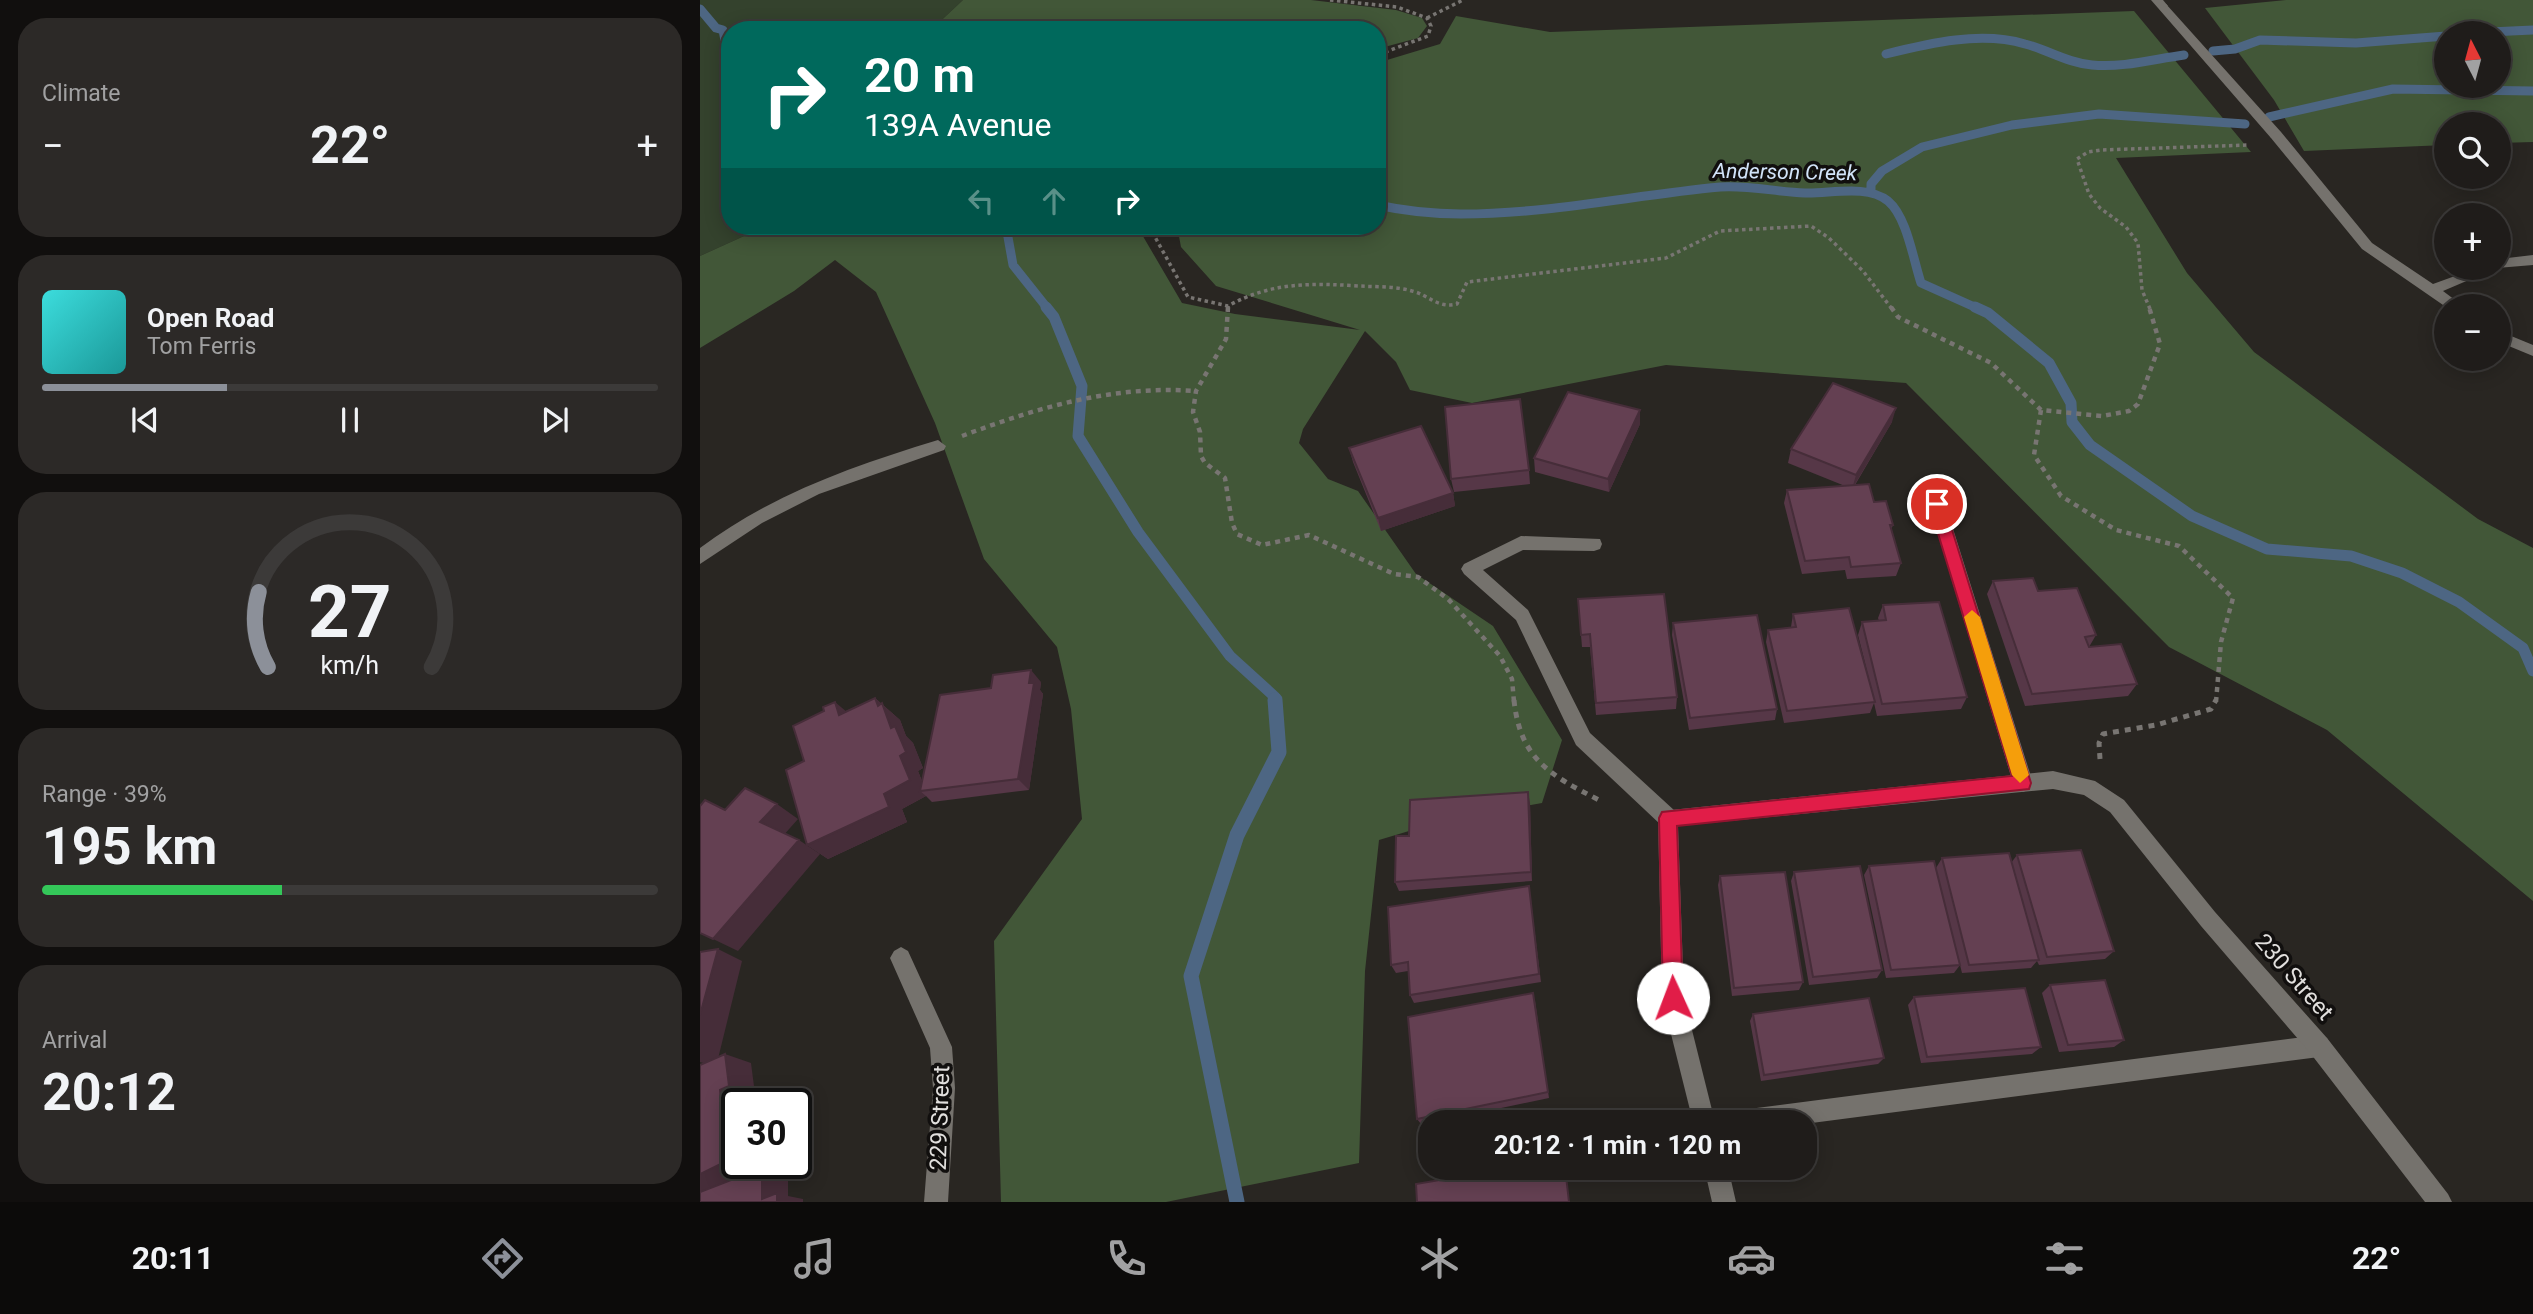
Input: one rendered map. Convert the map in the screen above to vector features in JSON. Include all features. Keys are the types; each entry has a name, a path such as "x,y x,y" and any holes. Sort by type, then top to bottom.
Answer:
{"street":[{"path":"2160,3 2280,140 2367,246 2437,294"},
{"path":"2511,263 2533,260"},
{"path":"2431,290 2458,280"},
{"path":"2511,341 2533,351"},
{"path":"700,557 737,527 784,500 874,466 938,446"},
{"path":"1930,481 2023,783"},
{"path":"1594,544 1521,543 1470,569 1522,615 1583,739 1668,818 1673,998 1701,1110"},
{"name":"230 Street","path":"1668,818 2053,780 2072,783 2101,795 2118,806 2208,919 2319,1046 2440,1202"},
{"name":"229 Street","path":"901,958 941,1047 944,1088 936,1202"},
{"path":"1817,1111 2319,1046"},
{"path":"1719,1180 1724,1202"}],"path":[{"path":"1330,0 1396,7 1427,18 1431,26 1428,36 1386,52"},
{"path":"1427,18 1463,0"},
{"path":"1154,235 1188,297 1228,306 1252,292 1302,281 1411,291 1440,306 1449,307 1457,304 1467,282 1474,279 1503,280 1665,258 1720,231 1811,226 1829,238 1863,271 1898,317 1991,363 2041,410 2091,416 2117,415 2138,404 2160,344 2159,333 2143,290 2138,243 2126,227 2100,208 2089,194 2077,159 2088,152 2101,150 2280,140"},
{"path":"1228,306 1224,344 1196,391 1193,412 1200,432 1201,456 1205,463 1225,478 1232,523 1237,534 1262,545 1281,538 1309,535 1394,573 1418,577 1467,617 1500,656 1512,679 1519,733 1532,755 1567,784 1608,802"},
{"path":"938,446 1020,413 1040,408 1123,392 1163,389 1196,391"},
{"path":"2041,410 2034,455 2061,496 2116,530 2179,547 2233,598 2221,642 2216,702 2211,709 2189,717 2103,734 2099,743 2101,795"}],"green space":[{"path":"700,0 963,0 941,21 721,21 721,235 746,235 700,256"},
{"path":"963,0 1311,0 1396,10 1422,18 1427,26 1418,38 1386,47 1386,21 941,21"},
{"path":"2286,0 2533,0 2533,142 2511,143 2511,112 2434,112 2434,146 2304,151 2274,100 2205,8"},
{"path":"2134,11 2251,152 2116,158 2187,273 2254,352 2478,519 2533,548 2533,901 2327,730 2169,647 1906,383 1666,365 1472,403 1410,390 1396,362 1365,331 1303,429 1299,443 1328,479 1358,491 1416,574 1493,626 1562,740 1542,803 1439,822 1379,840 1365,971 1359,1163 1166,1202 1001,1202 994,941 1082,819 1071,709 1057,647 984,559 935,423 876,292 835,260 794,291 700,348 700,256 746,235 1142,235 1182,303 1235,314 1360,330 1216,286 1181,247 1179,235 1386,235 1386,60 1440,44 1456,16 1550,32"}],"building":[{"path":"1833,383 1896,408 1856,475 1791,449"},
{"path":"1568,392 1640,410 1608,479 1534,458"},
{"path":"1520,399 1529,470 1451,479 1445,407"},
{"path":"1421,426 1453,493 1378,518 1349,448"},
{"path":"1869,484 1874,502 1886,501 1901,563 1851,567 1849,557 1805,561 1787,490"},
{"path":"2033,578 2038,591 2077,588 2096,635 2085,637 2089,647 2121,644 2137,684 2032,694 1993,581"},
{"path":"1664,594 1677,697 1596,703 1590,634 1581,635 1578,599"},
{"path":"1939,602 1967,697 1882,704 1862,622 1886,620 1883,605"},
{"path":"1849,608 1875,702 1787,711 1768,630 1796,627 1793,614"},
{"path":"1757,615 1777,709 1690,718 1673,623"},
{"path":"1031,670 1029,683 1034,683 1018,779 920,791 940,695 991,688 993,675"},
{"path":"875,698 878,706 882,703 891,728 895,726 906,752 900,756 910,780 884,794 889,807 807,845 786,770 804,761 793,726 824,711 823,707 835,702 839,715"},
{"path":"745,788 777,804 760,822 799,840 713,939 700,933 700,806 705,800 725,810"},
{"path":"1528,792 1531,872 1395,882 1396,836 1409,836 1410,800"},
{"path":"2081,850 2114,951 2047,957 2017,855"},
{"path":"2009,853 2039,960 1969,965 1942,858"},
{"path":"1934,861 1960,965 1891,970 1869,866"},
{"path":"1860,866 1882,970 1813,977 1794,872"},
{"path":"1785,872 1803,982 1734,988 1720,876"},
{"path":"1529,886 1539,974 1410,995 1408,962 1391,965 1388,907"},
{"path":"718,949 700,1015 700,952"},
{"path":"2105,980 2124,1040 2068,1045 2050,985"},
{"path":"2025,988 2041,1047 1927,1057 1914,997"},
{"path":"1533,993 1548,1092 1461,1110 1418,1110 1417,1119 1408,1017"},
{"path":"1869,998 1884,1058 1764,1075 1753,1014"},
{"path":"725,1054 729,1086 720,1090 721,1164 700,1174 700,1065"},
{"path":"734,1179 762,1179 762,1199 777,1193 777,1202 700,1202 700,1192"},
{"path":"1440,1180 1566,1180 1569,1202 1417,1202 1416,1184"}],"waterway":[{"name":"Anderson Creek","path":"700,9 716,28 721,29"},
{"path":"2511,31 2533,30"},
{"path":"2213,51 2235,49 2260,40 2356,43 2434,37"},
{"path":"1886,54 1955,40 1991,39 2025,44 2075,62 2104,66 2184,55"},
{"path":"2269,117 2393,89 2533,91"},
{"path":"1871,192 1871,184 1882,171 1922,147 2012,125 2099,114 2245,124"},
{"name":"Anderson Creek","path":"1386,207 1419,212 1494,213 1559,208 1720,187 1805,193 1859,191 1879,196 1895,208 1909,239 1921,283 1979,309"},
{"path":"1008,235 1013,265 1048,309"},
{"path":"1046,307 1054,317 1082,386 1078,436 1138,532 1230,656 1275,697 1275,700"},
{"name":"Anderson Creek","path":"1975,307 1988,313 2049,363 2071,403 2072,422 2090,445 2192,516 2267,549 2351,556 2402,573 2459,602 2523,648 2533,671"},
{"path":"1237,1202 1191,976 1237,835 1279,752 1275,700"}],"slow traffic":[{"path":"1972,617 2020,775"}],"route":[{"path":"1673,998 1668,818 2023,783 1937,504"}]}
